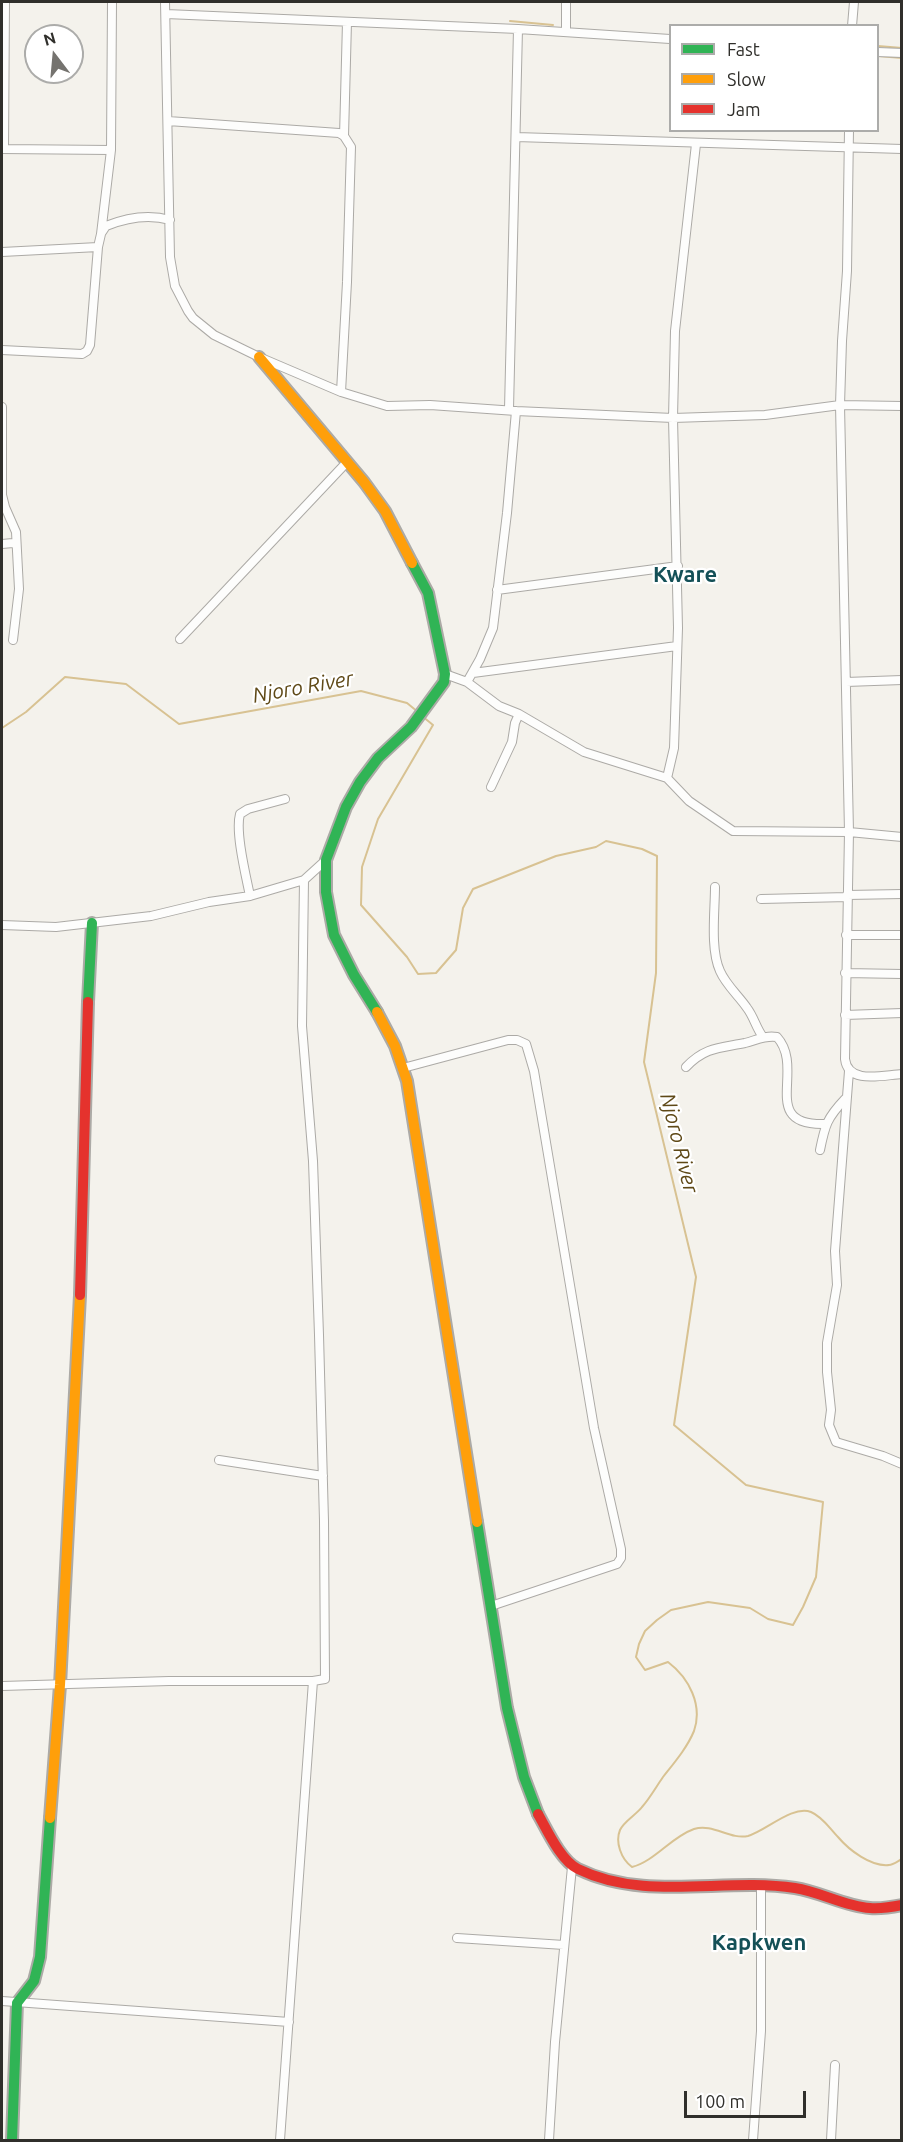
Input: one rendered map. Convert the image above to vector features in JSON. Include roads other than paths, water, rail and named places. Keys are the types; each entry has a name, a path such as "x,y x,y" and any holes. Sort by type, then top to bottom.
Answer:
{"street":[{"path":"5,2 3,148 111,150"},
{"path":"2,350 82,354 87,351 92,339 98,247 111,150 112,2"},
{"path":"165,2 170,220 168,236 173,278 193,318 214,335 341,392 387,406 430,405 673,418 765,415 840,405 902,406"},
{"path":"566,2 566,32"},
{"path":"852,24 854,2"},
{"path":"166,14 518,29 669,39"},
{"path":"341,392 351,147 344,136 346,22"},
{"path":"466,682 493,628 507,513 512,410 518,29"},
{"path":"879,52 902,53"},
{"path":"168,121 330,133 344,136"},
{"path":"849,132 847,271 840,405 849,832 845,1059 849,1071 845,1099 835,1251 837,1285 827,1343 831,1410 829,1425 836,1442 902,1464"},
{"path":"516,137 902,149"},
{"path":"668,778 674,748 677,646 678,566 673,418 675,331 696,144"},
{"path":"101,234 106,226 120,221 157,216 170,220"},
{"path":"2,252 98,247"},
{"path":"259,357 385,511 428,593 445,674 444,682 439,690 411,727 378,758 360,782 346,807 326,860 326,892 334,935 395,1046 409,1092 499,1666 521,1767 535,1805 551,1836 572,1867 596,1876 629,1884 659,1887 792,1887 821,1892 849,1904 870,1909 902,1905"},
{"path":"2,407 2,495 16,532 19,589 13,640"},
{"path":"180,639 346,462"},
{"path":"2,544 16,545"},
{"path":"497,590 678,566"},
{"path":"472,674 677,646"},
{"path":"445,674 466,682 499,706 519,714 584,752 668,778 689,801 733,831 849,832 902,837"},
{"path":"846,682 902,680"},
{"path":"491,788 512,742 519,714"},
{"path":"250,896 238,819 240,814 248,809 285,799"},
{"path":"2,925 56,927 151,916 209,902 250,896 304,880 326,860"},
{"path":"2,1686 325,1679 323,1476 313,1161 302,1026 304,880"},
{"path":"715,887 714,939 719,970 750,1012 763,1037"},
{"path":"761,899 902,894"},
{"path":"12,2140 17,2003 34,1981 40,1957 60,1685 80,1314 92,923"},
{"path":"846,935 902,934"},
{"path":"845,973 902,974"},
{"path":"845,1015 902,1013"},
{"path":"686,1067 704,1052 725,1045 777,1036 787,1053 787,1105 790,1114 796,1120 804,1123 825,1124"},
{"path":"403,1068 508,1040 517,1040 526,1044 534,1071 594,1428 621,1549 621,1558 617,1564 491,1606"},
{"path":"849,1071 862,1077 902,1074"},
{"path":"820,1150 825,1124 845,1099"},
{"path":"219,1460 323,1476"},
{"path":"280,2140 313,1681"},
{"path":"549,2140 555,2042 572,1867"},
{"path":"753,2140 761,2031 761,1886"},
{"path":"457,1938 564,1945"},
{"path":"2,2001 289,2022"},
{"path":"831,2140 835,2065"}],"waterway":[{"path":"510,21 553,25"},
{"path":"879,46 902,48"},
{"path":"879,56 902,58"},
{"name":"Njoro River","path":"2,728 26,712 65,677 126,684 179,724 361,691 407,703 418,712"},
{"name":"Njoro River","path":"422,716 433,725 378,819 362,867 361,905 407,957 418,974 436,973 456,950 463,908 473,889 556,856 596,847 606,841 642,849 657,856 656,973 644,1062 696,1277 674,1425 746,1485 823,1502 816,1577 793,1625 768,1619 750,1608 708,1602 671,1610 645,1631 636,1657 645,1670 668,1662 676,1668 688,1684 697,1712 694,1731 680,1755 645,1804 620,1830 618,1840 622,1855 632,1867 648,1860 678,1837 694,1829 708,1828 735,1836 748,1836 787,1815 804,1811 819,1817 861,1857 882,1865 894,1864 902,1859"}],"district":[{"name":"Kware","path":"685,575"},
{"name":"Kapkwen","path":"759,1943"}]}
